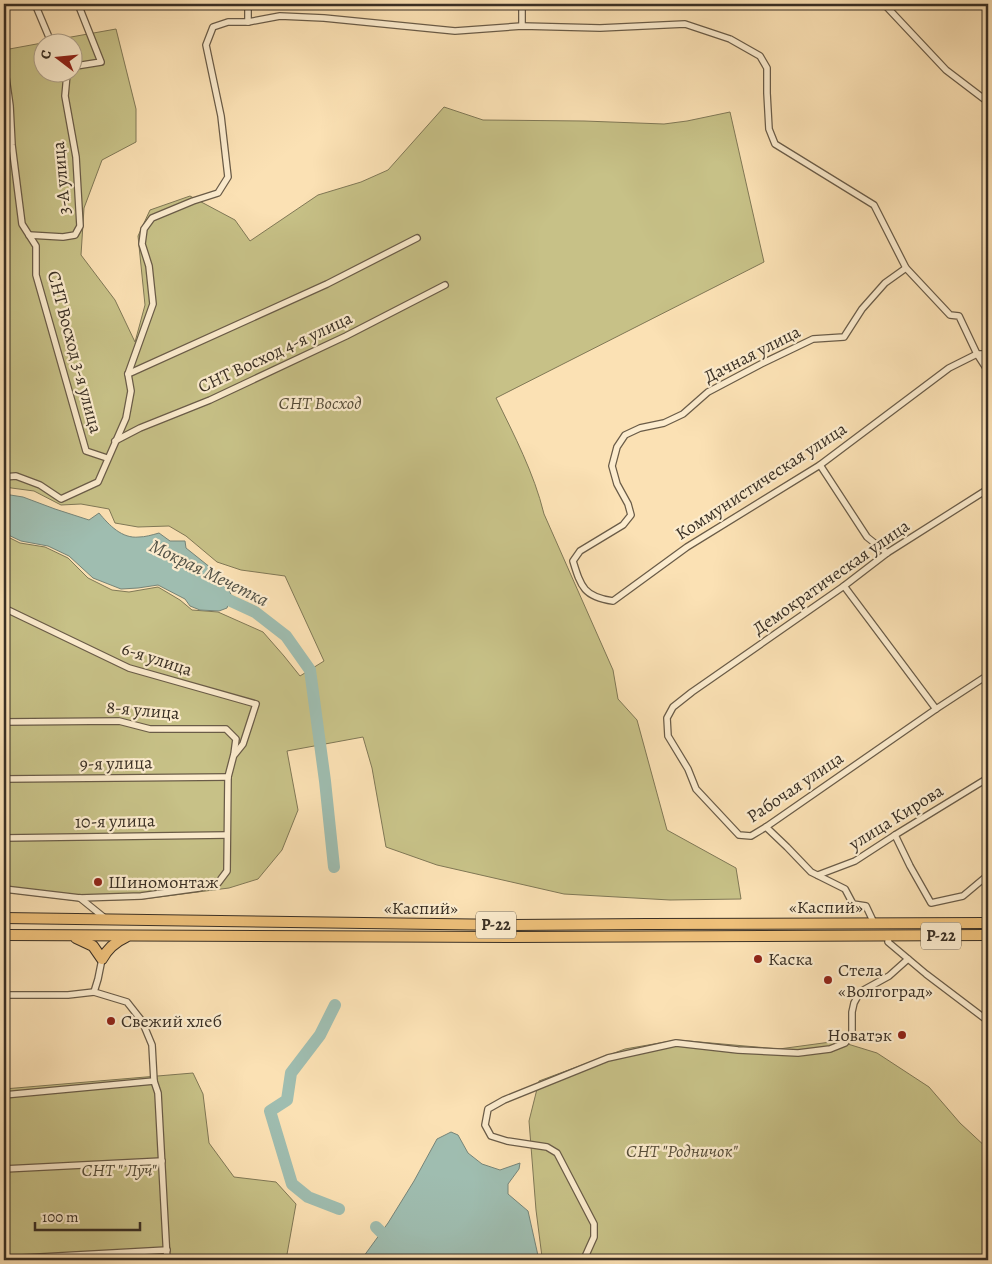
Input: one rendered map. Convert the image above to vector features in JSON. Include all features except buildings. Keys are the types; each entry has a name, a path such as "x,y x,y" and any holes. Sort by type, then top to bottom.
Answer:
{"highway":[{"name":"«Каспий»","path":"4,918 512,925 988,923"},
{"name":"«Каспий»","path":"4,935 876,936 889,939 988,935"},
{"path":"73,936 93,946 102,959 106,951 115,942 128,936"}],"street":[{"path":"36,4 47,32"},
{"path":"78,4 101,62 82,65"},
{"path":"248,4 248,22"},
{"path":"522,4 522,26"},
{"path":"884,4 946,70 988,102"},
{"path":"4,477 16,476 40,485 61,499 98,482 126,418 131,391 128,374 153,304 149,266 142,244 144,229 152,218 194,201 218,194 228,177 221,116 206,45 213,27 228,22 248,22 280,16 324,18 455,31 522,26 600,28 685,24 730,40 760,56 767,68 769,129 775,144 874,205 906,268 950,315 959,316 977,354 988,371"},
{"name":"СНТ Восход 3-я улица","path":"4,63 22,224 36,246 36,275 86,451 107,458"},
{"name":"3-А улица","path":"29,235 63,237 75,234 80,226 76,157 65,96 66,82"},
{"path":"128,374 327,284 416,238"},
{"name":"Дачная улица","path":"579,581 573,561 580,551 623,524 631,515 628,504 616,484 612,466 617,447 625,435 640,428 664,423 683,414 708,392 761,364 813,340 844,337 862,309 885,283 906,268"},
{"name":"СНТ Восход 4-я улица","path":"115,441 140,428 210,400 346,336 445,286"},
{"name":"Коммунистическая улица","path":"579,581 589,594 600,599 613,601 687,546 820,464 949,368 977,354 988,354"},
{"path":"820,464 867,537 887,553"},
{"name":"Демократическая улица","path":"692,692 844,586 887,553 988,489"},
{"path":"844,586 936,709"},
{"name":"6-я улица","path":"4,608 129,668 256,704 243,744 234,754"},
{"name":"Рабочая улица","path":"692,692 673,707 667,718 668,736 688,768 696,789 739,835 751,836 988,674"},
{"name":"8-я улица","path":"4,722 119,721 150,729 226,729 236,739 228,777 227,871 218,883 199,888 141,896 80,898 4,889"},
{"name":"9-я улица","path":"4,780 228,777"},
{"name":"улица Кирова","path":"818,876 855,861 895,834 988,778"},
{"path":"766,827 811,872 845,889 853,904 866,906 874,923"},
{"path":"895,834 910,866 931,903 963,896 988,875"},
{"name":"10-я улица","path":"4,838 227,835"},
{"path":"80,898 106,920"},
{"path":"889,939 908,959 988,1021"},
{"path":"94,992 102,959"},
{"path":"586,1260 585,1257 594,1237 594,1224 557,1153 547,1147 507,1141 491,1136 485,1125 488,1109 504,1100 608,1058 676,1043 746,1051 798,1053 830,1049 845,1043 852,1034 852,1012 860,992 889,976 908,959"},
{"path":"4,995 68,995 94,992 127,1002 142,1021 152,1045 154,1081 158,1093 167,1260"},
{"path":"4,1095 154,1081"},
{"path":"4,1169 162,1161"},
{"path":"4,1259 167,1250"}],"green space":[{"name":"СНТ Восход","path":"116,29 136,109 136,142 102,160 84,208 81,255 115,300 135,342 145,305 138,236 150,210 190,196 235,220 250,241 318,195 361,182 388,170 444,107 483,120 664,124 730,112 764,262 496,398 523,454 544,514 613,670 618,699 637,720 667,830 736,868 741,899 670,900 564,894 437,865 386,847 372,768 363,737 287,751 298,810 282,850 258,879 229,888 143,899 79,901 4,892 4,535 20,543 45,547 68,558 88,578 112,590 129,592 158,587 180,600 192,610 218,612 263,632 300,676 324,661 285,576 241,570 217,562 186,536 169,526 138,527 115,523 109,509 81,504 61,505 34,491 4,487 4,50 32,45 32,82 82,82 82,35"},
{"name":"СНТ \"Родничок\"","path":"677,1040 779,1049 838,1041 877,1053 929,1087 960,1123 988,1149 988,1260 544,1260 542,1257 536,1210 529,1121 539,1081 625,1049"},
{"name":"СНТ \" Луч\"","path":"193,1073 203,1094 209,1143 234,1177 276,1182 296,1204 286,1260 4,1260 4,1089"}],"water":[{"path":"4,494 23,497 89,520 99,513 112,526 127,536 141,537 159,533 170,541 185,541 186,548 226,580 231,595 227,608 219,611 200,610 190,606 185,599 158,585 121,589 93,578 69,556 48,546 21,541 4,533"},
{"path":"451,1132 458,1135 468,1153 482,1164 500,1170 520,1163 519,1169 508,1184 508,1194 528,1211 539,1260 361,1260 388,1223 437,1139"}],"waterway":[{"name":"Мокрая Мечетка","path":"216,594 255,612 286,636 310,670 334,867"},
{"name":"Мокрая Мечетка","path":"335,1005 320,1035 291,1073 287,1100 270,1111 292,1184 308,1197 339,1209"},
{"name":"Мокрая Мечетка","path":"376,1227 381,1232 397,1238"}],"place":[{"name":"Шиномонтаж","path":"98,882"},
{"name":"Каска","path":"758,959"},
{"name":"Стела «Волгоград»","path":"828,980"},
{"name":"Свежий хлеб","path":"111,1021"},
{"name":"Новатэк","path":"902,1035"}]}
